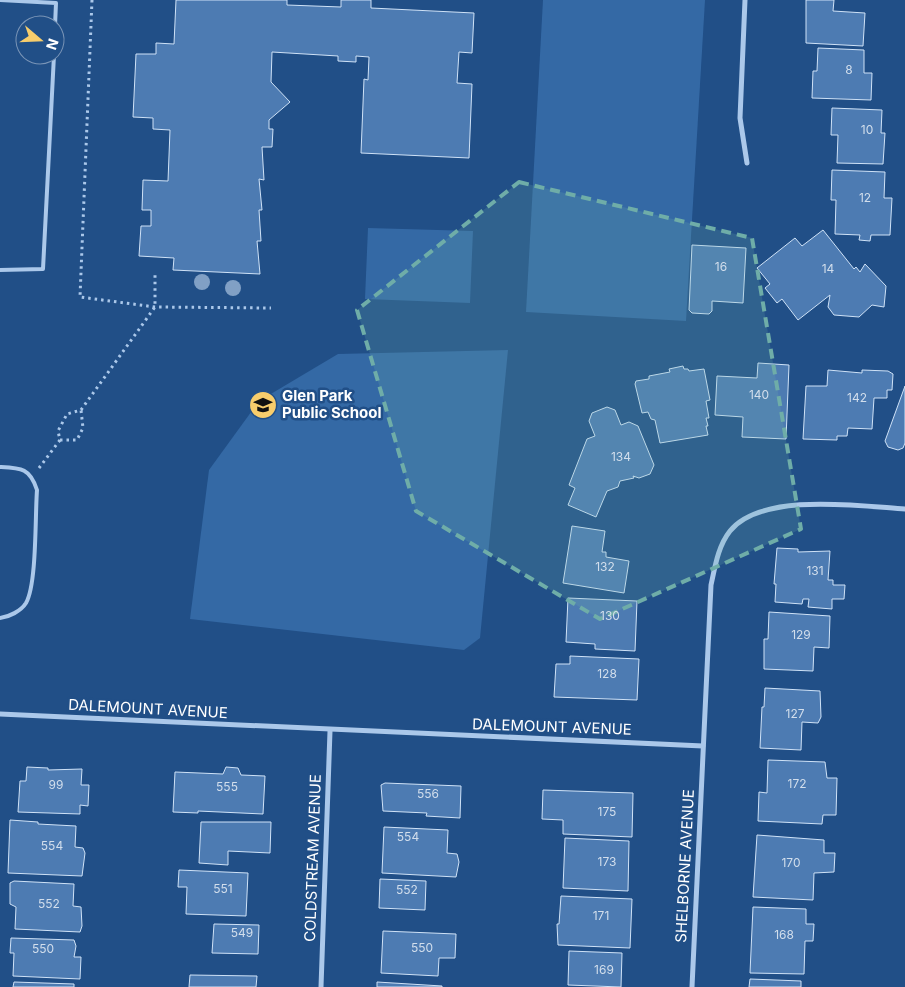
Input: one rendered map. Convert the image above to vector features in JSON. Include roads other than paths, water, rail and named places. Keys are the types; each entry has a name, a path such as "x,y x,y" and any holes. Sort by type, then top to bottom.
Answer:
{"street":[{"path":"745,0 740,118 747,163"},
{"path":"702,746 711,585 720,549 731,530 757,512 791,505 905,509"},
{"name":"DALEMOUNT AVENUE","path":"0,714 330,731 702,746"},
{"name":"COLDSTREAM AVENUE","path":"321,987 330,731"},
{"name":"SHELBORNE AVENUE","path":"692,987 702,746"}],"lane":[{"path":"0,0 56,3 55,15"},
{"path":"0,270 43,269 53,65"},
{"path":"0,467 20,468 32,477 37,490 31,587 26,604 9,617 0,618"}],"place":[{"name":"Glen Park Public School","path":"263,405"}]}
